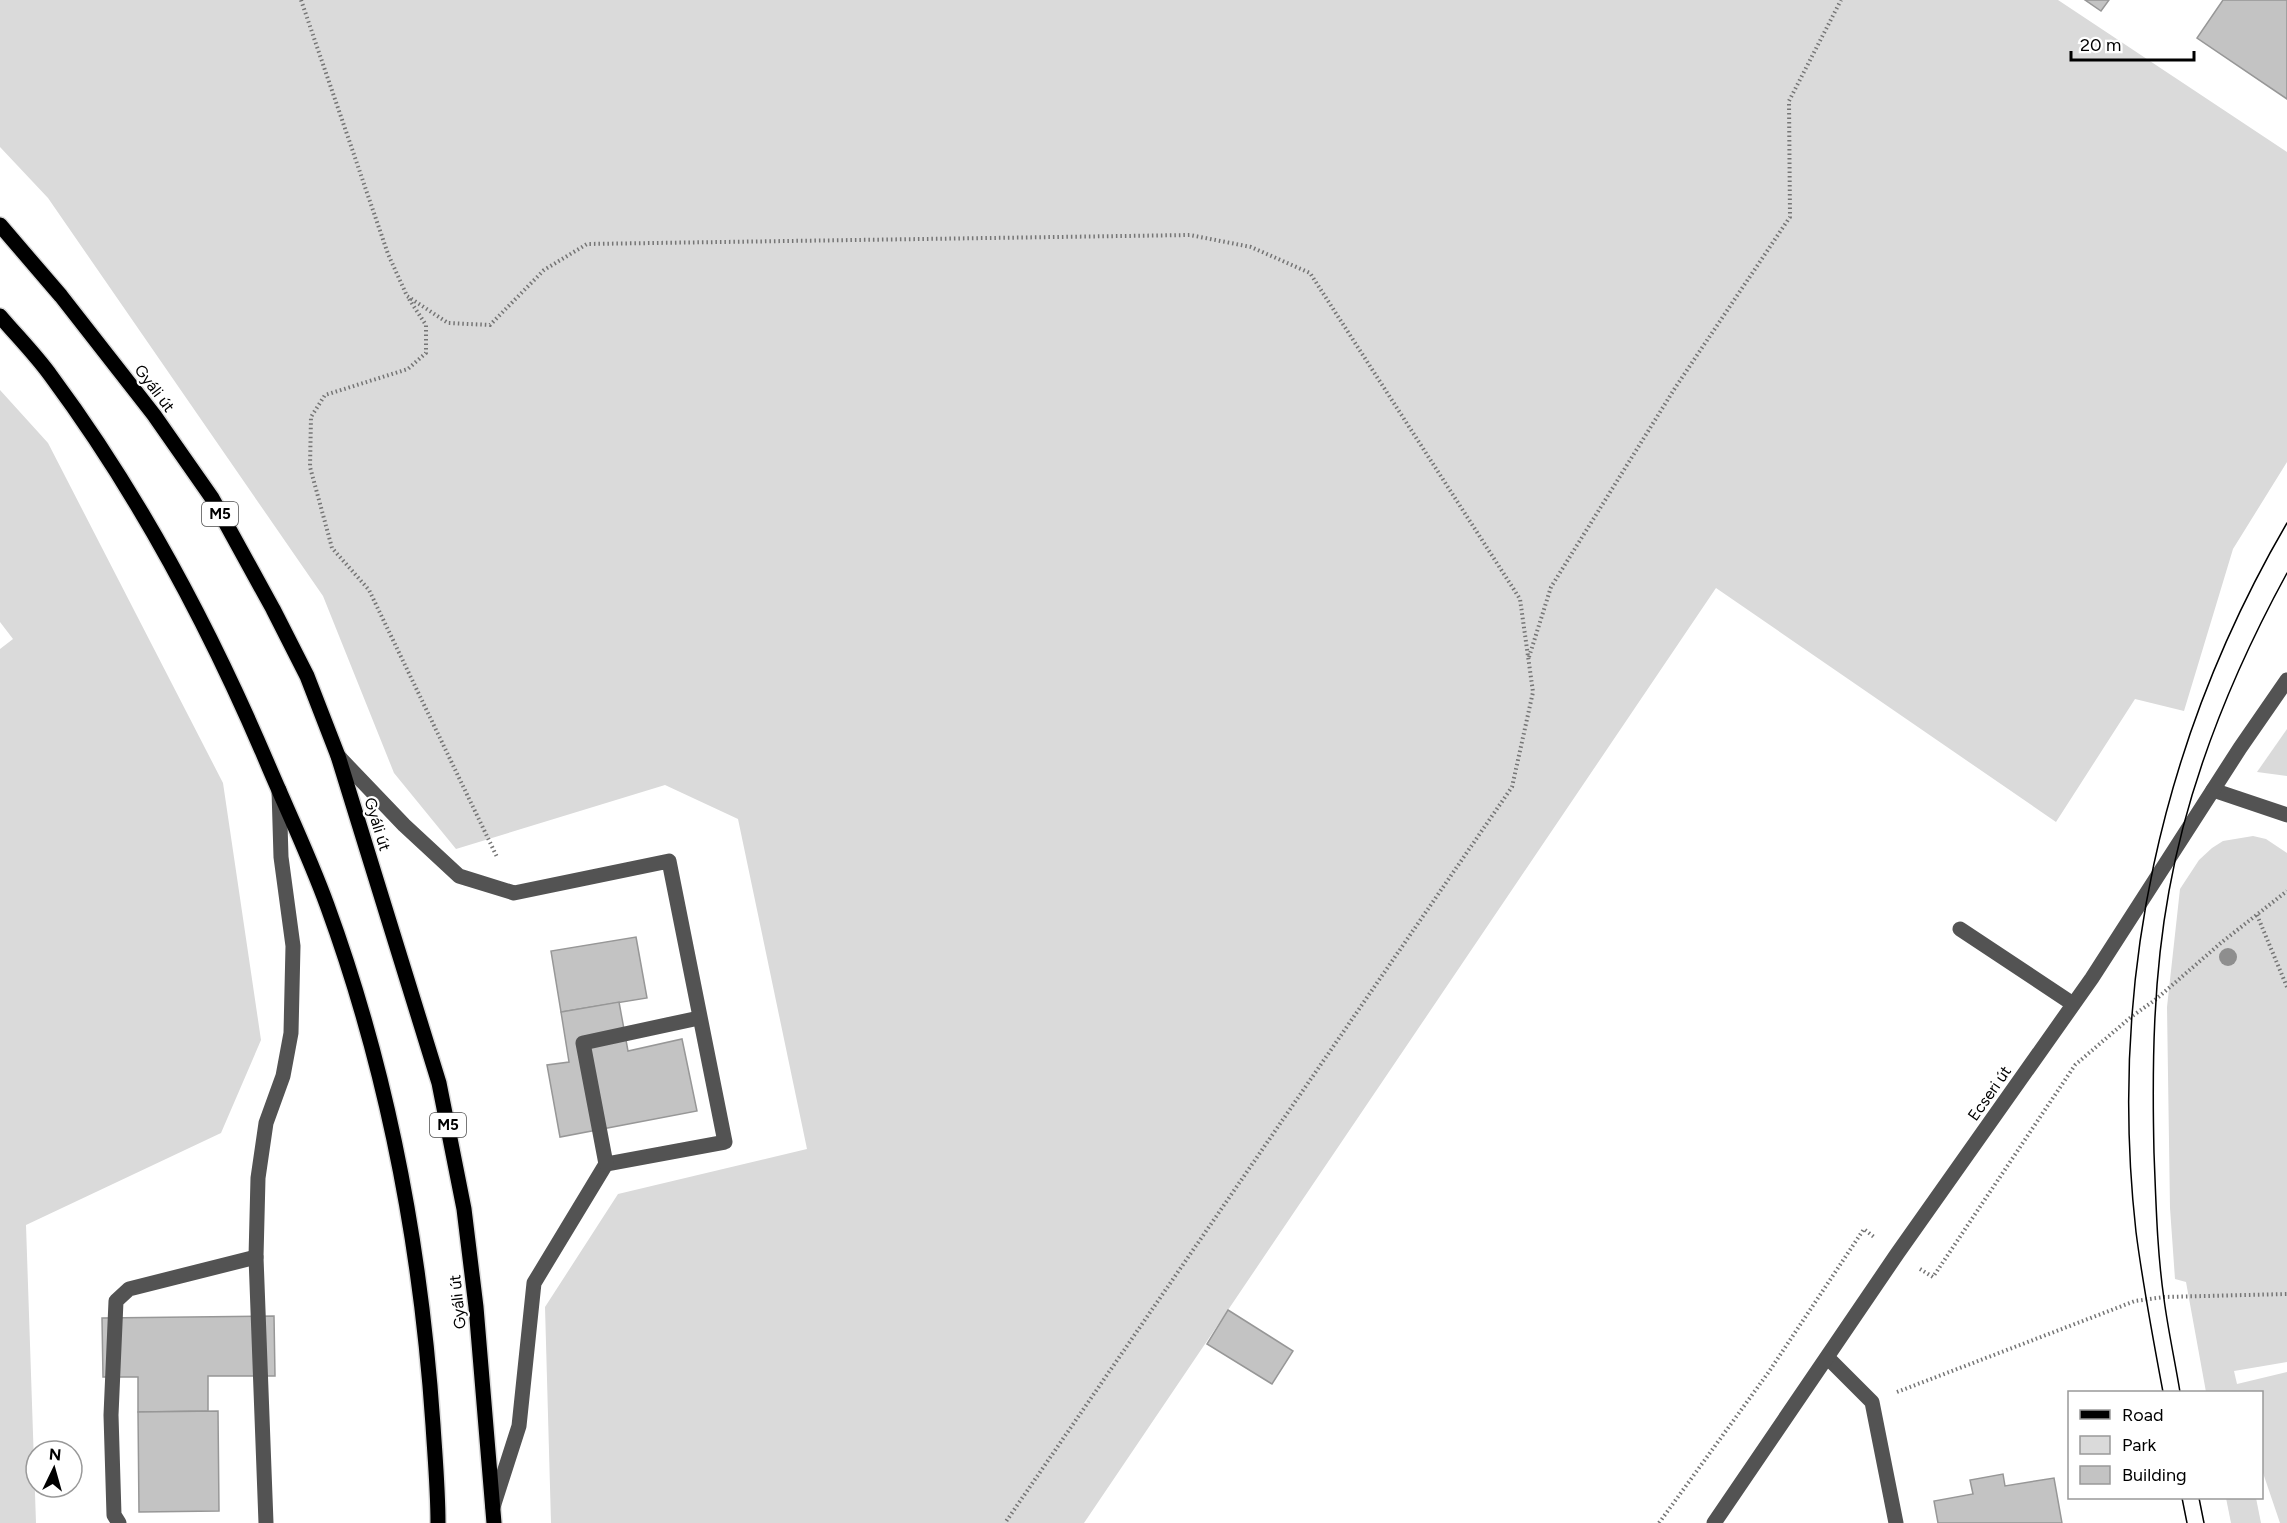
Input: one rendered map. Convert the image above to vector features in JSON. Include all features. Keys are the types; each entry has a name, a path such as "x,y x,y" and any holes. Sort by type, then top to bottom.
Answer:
{"main road":[{"name":"Gyáli út","path":"0,225 61,296 154,415 212,498 307,676 338,756 439,1083 464,1209 476,1306 493,1515"},
{"path":"0,316 50,375 135,501 193,602 238,694 327,904 359,1002 381,1083 403,1182 418,1273 429,1373 438,1523"}],"street":[{"name":"Ecseri út","path":"1714,1523 1897,1254 2073,1004 2287,680"},
{"path":"338,756 404,825 459,876 514,893 669,861 725,1142 606,1164"},
{"path":"266,1523 255,1257 258,1178 266,1123 283,1076 291,1033 294,946 281,857 279,790"},
{"path":"2213,790 2287,815"},
{"path":"1960,929 2073,1004"},
{"path":"493,1515 519,1426 534,1283 606,1164 583,1043 699,1018"},
{"path":"119,1523 114,1515 111,1415 116,1301 129,1289 255,1257"},
{"path":"1828,1358 1872,1402 1896,1523"}],"path":[{"path":"301,0 388,254 407,296 426,325 426,353 408,369 325,394 311,417 310,467 333,548 369,590 514,893"},
{"path":"1529,660 1551,587 1675,388 1790,217 1789,101 1841,0"},
{"path":"407,296 447,323 490,325 544,270 587,244 1190,235 1251,247 1310,273 1520,599 1533,692 1512,787 1005,1523"},
{"path":"2287,891 2257,915 2287,987"},
{"path":"1872,1402 2135,1301 2164,1297 2287,1294"}],"green space":[{"path":"0,0 2058,0 2287,152 2287,462 2233,549 2184,711 2135,699 2056,822 1716,588 1084,1523 551,1523 545,1307 618,1194 807,1149 738,819 665,785 456,849 394,773 323,596 48,198 0,147"},
{"path":"0,390 48,443 223,783 261,1040 221,1133 26,1225 33,1439 24,1439 24,1499 35,1499 36,1523 0,1523 0,649 13,639 0,622"},
{"path":"2287,729 2287,776 2257,772"},
{"path":"2253,836 2266,839 2287,853 2287,1362 2234,1371 2237,1384 2287,1372 2287,1523 2280,1523 2263,1473 2263,1391 2206,1391 2186,1282 2175,1279 2170,1208 2167,1007 2180,889 2199,860 2223,841"},
{"path":"2226,1499 2256,1499 2261,1523 2231,1523"}],"building":[{"path":"2085,0 2109,0 2101,11"},
{"path":"2223,0 2287,0 2287,99 2197,38"},
{"path":"636,937 647,998 561,1012 551,951"},
{"path":"619,1002 628,1051 682,1039 697,1111 560,1137 547,1065 569,1062 561,1012"},
{"path":"1228,1310 1293,1351 1272,1384 1207,1344"},
{"path":"274,1316 275,1376 208,1376 208,1411 138,1412 138,1377 103,1377 102,1318"},
{"path":"218,1411 219,1511 139,1512 138,1412"},
{"path":"2003,1474 2005,1486 2054,1478 2062,1523 1938,1523 1934,1501 1973,1494 1970,1480"}],"tram line":[{"path":"2163,1391 2136,1232 2129,1139 2130,1046 2138,955 2154,865 2176,776 2206,690 2243,605 2287,523"},
{"path":"2180,1391 2162,1281 2154,1153 2155,1022 2164,924 2188,808 2215,727 2267,610 2287,573"},
{"path":"2182,1499 2187,1523"},
{"path":"2199,1499 2204,1523"}]}
